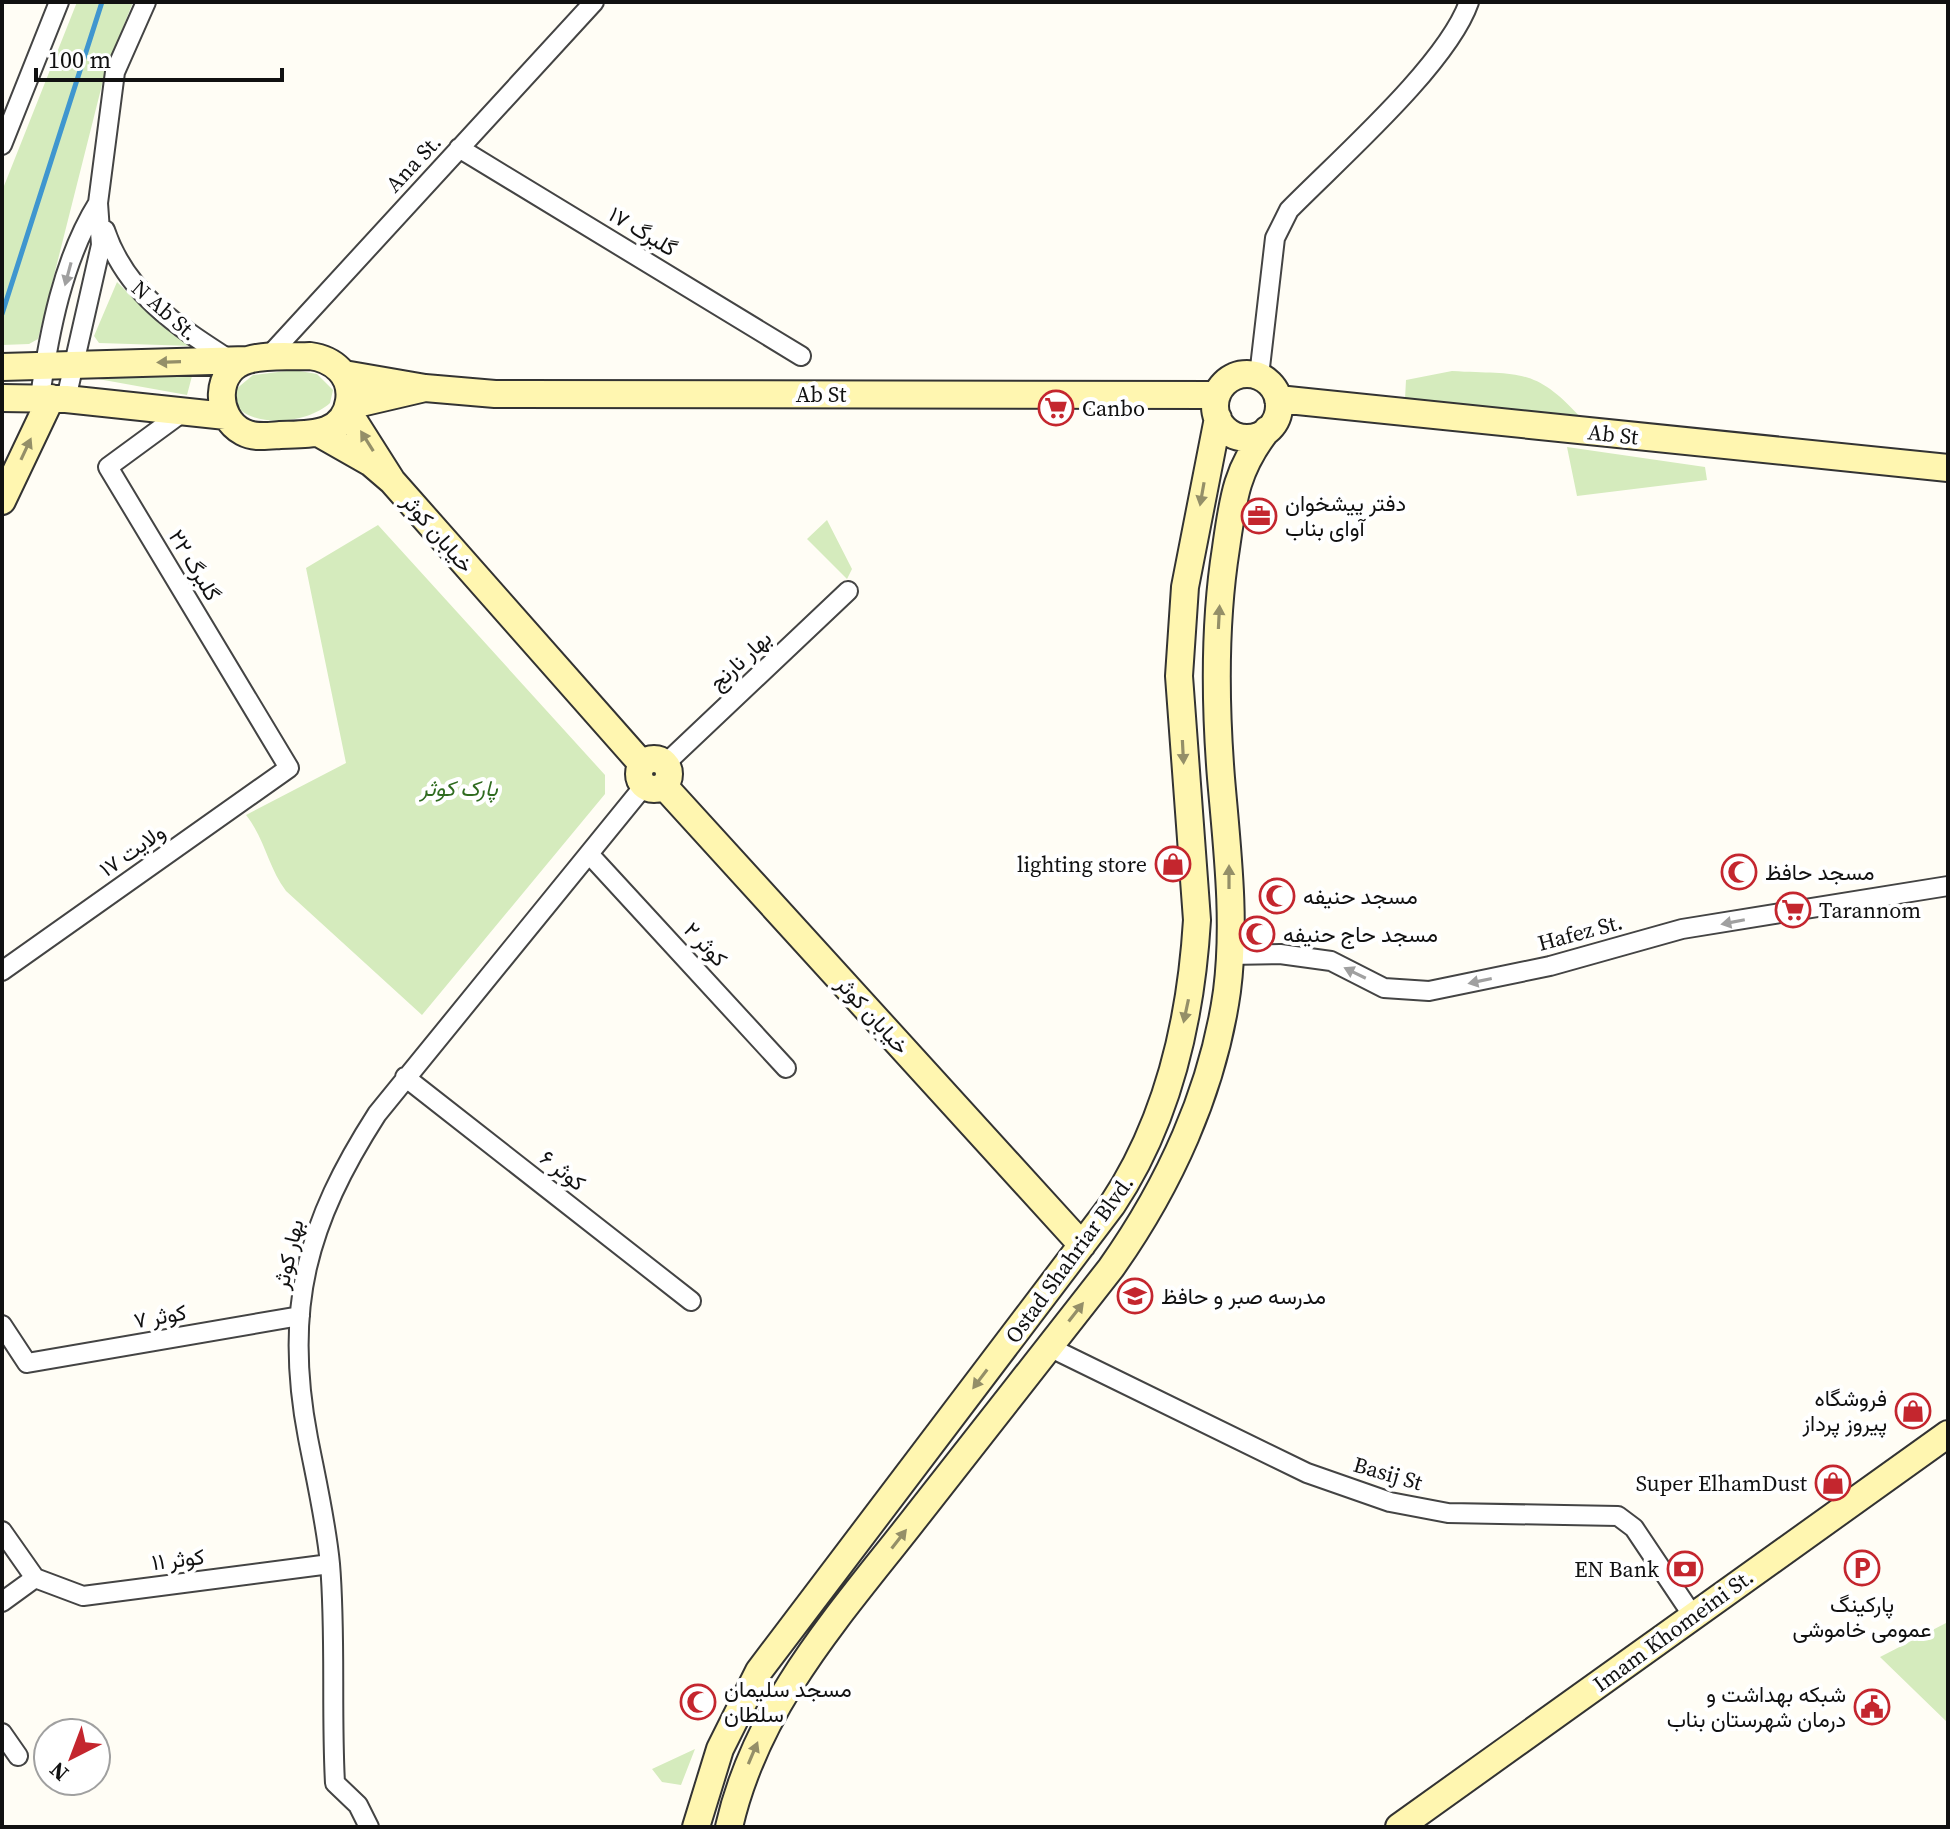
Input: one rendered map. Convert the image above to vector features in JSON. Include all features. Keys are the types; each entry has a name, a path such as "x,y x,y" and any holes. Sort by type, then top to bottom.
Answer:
{"main road":[{"path":"344,374 349,385 348,408 341,421 320,434 255,436 234,427 226,416 222,390 235,367 248,359 323,358 344,374 425,388"},
{"name":"N Ab St.","path":"2,367 248,359"},
{"path":"1249,374 1268,382 1278,399 1277,416 1259,435 1230,433 1217,406 1230,379 1249,374"},
{"path":"348,408 425,388"},
{"name":"Ab St","path":"425,388 495,394 1217,406"},
{"path":"2,398 52,398 226,416"},
{"path":"2,501 52,398"},
{"name":"Ab St","path":"1278,399 1948,468"},
{"name":"Ostad Shahriar Blvd.","path":"696,1827 720,1749 759,1671 1125,1186 1154,1129 1172,1073 1192,981 1197,920 1179,676 1185,587 1217,406"},
{"name":"خیابان کوثر","path":"348,408 392,481"},
{"name":"Ostad Shahriar Blvd.","path":"729,1827 739,1786 754,1750 803,1661 1130,1241 1180,1153 1215,1045 1227,989 1229,861 1216,681 1220,600 1238,476 1267,430"},
{"name":"خیابان کوثر","path":"320,434 371,463 392,481 654,775 1082,1245"},
{"name":"Imam Khomeini St.","path":"1399,1827 1948,1434"}],"street":[{"path":"2,145 59,2"},
{"path":"52,398 71,365 101,245 98,203 115,72 146,2"},
{"name":"Ana St.","path":"248,359 459,148 594,2"},
{"path":"1259,376 1275,238 1280,226 1289,210 1409,87 1451,37 1469,2"},
{"name":"گلبرگ ۱۷","path":"459,148 801,356"},
{"path":"52,398 44,365 79,234 98,203"},
{"name":"N Ab St.","path":"98,203 113,253 134,286 169,318 248,359"},
{"name":"گلبرگ ۲۲","path":"183,412 108,467 289,768"},
{"name":"بهار نارنج","path":"654,775 848,591"},
{"name":"ولایت ۱۷","path":"2,971 289,768"},
{"name":"بهار کوثر","path":"369,1827 358,1805 335,1783 330,1564 303,1404 300,1316 303,1276 318,1223 354,1150 405,1077 654,775"},
{"name":"کوثر ۲","path":"590,855 786,1068"},
{"name":"Hafez St.","path":"1229,955 1280,954 1331,961 1384,988 1429,991 1550,966 1682,929 1948,886"},
{"name":"کوثر ۶","path":"405,1077 691,1301"},
{"name":"کوثر ۷","path":"2,1325 27,1363 300,1316"},
{"name":"Basij St","path":"1049,1347 1307,1473 1390,1502 1448,1513 1618,1516 1634,1528 1693,1616"},
{"path":"2,1531 35,1578 2,1602"},
{"name":"کوثر ۱۱","path":"35,1578 83,1596 330,1564"},
{"path":"2,1733 18,1756"}],"green space":[{"path":"77,2 133,2 105,73 38,339 29,344 2,345 2,191"},
{"path":"117,282 162,326 193,346 99,343 94,336"},
{"path":"294,370 317,374 333,390 330,403 309,415 281,421 254,417 242,412 234,403 235,390 253,375"},
{"path":"1452,371 1524,376 1550,389 1581,418 1405,399 1406,380"},
{"path":"192,376 187,395 87,377"},
{"path":"1567,447 1705,467 1707,480 1577,496"},
{"path":"827,520 852,569 847,579 807,539"},
{"name":"پارک کوثر","path":"378,525 605,775 605,794 422,1015 286,891 246,815 346,763 306,568"},
{"path":"1948,1622 1948,1723 1880,1657"},
{"path":"695,1749 681,1785 662,1782 652,1769"}],"waterway":[{"path":"2,314 102,2"}],"place":[{"name":"Canbo","path":"1056,408"},
{"name":"دفتر پیشخوان آوای بناب","path":"1259,516"},
{"name":"lighting store","path":"1173,864"},
{"name":"مسجد حافظ","path":"1739,872"},
{"name":"مسجد حنیفه","path":"1277,896"},
{"name":"Tarannom","path":"1793,910"},
{"name":"مسجد حاج حنیفه","path":"1257,934"},
{"name":"مدرسه صبر و حافظ","path":"1135,1296"},
{"name":"فروشگاه پیروز پرداز","path":"1913,1411"},
{"name":"Super ElhamDust","path":"1833,1483"},
{"name":"پارکینگ عمومی خاموشی","path":"1862,1568"},
{"name":"EN Bank","path":"1685,1569"},
{"name":"مسجد سلیمان سلطان","path":"698,1702"},
{"name":"شبکه بهداشت و درمان شهرستان بناب","path":"1872,1707"}]}
